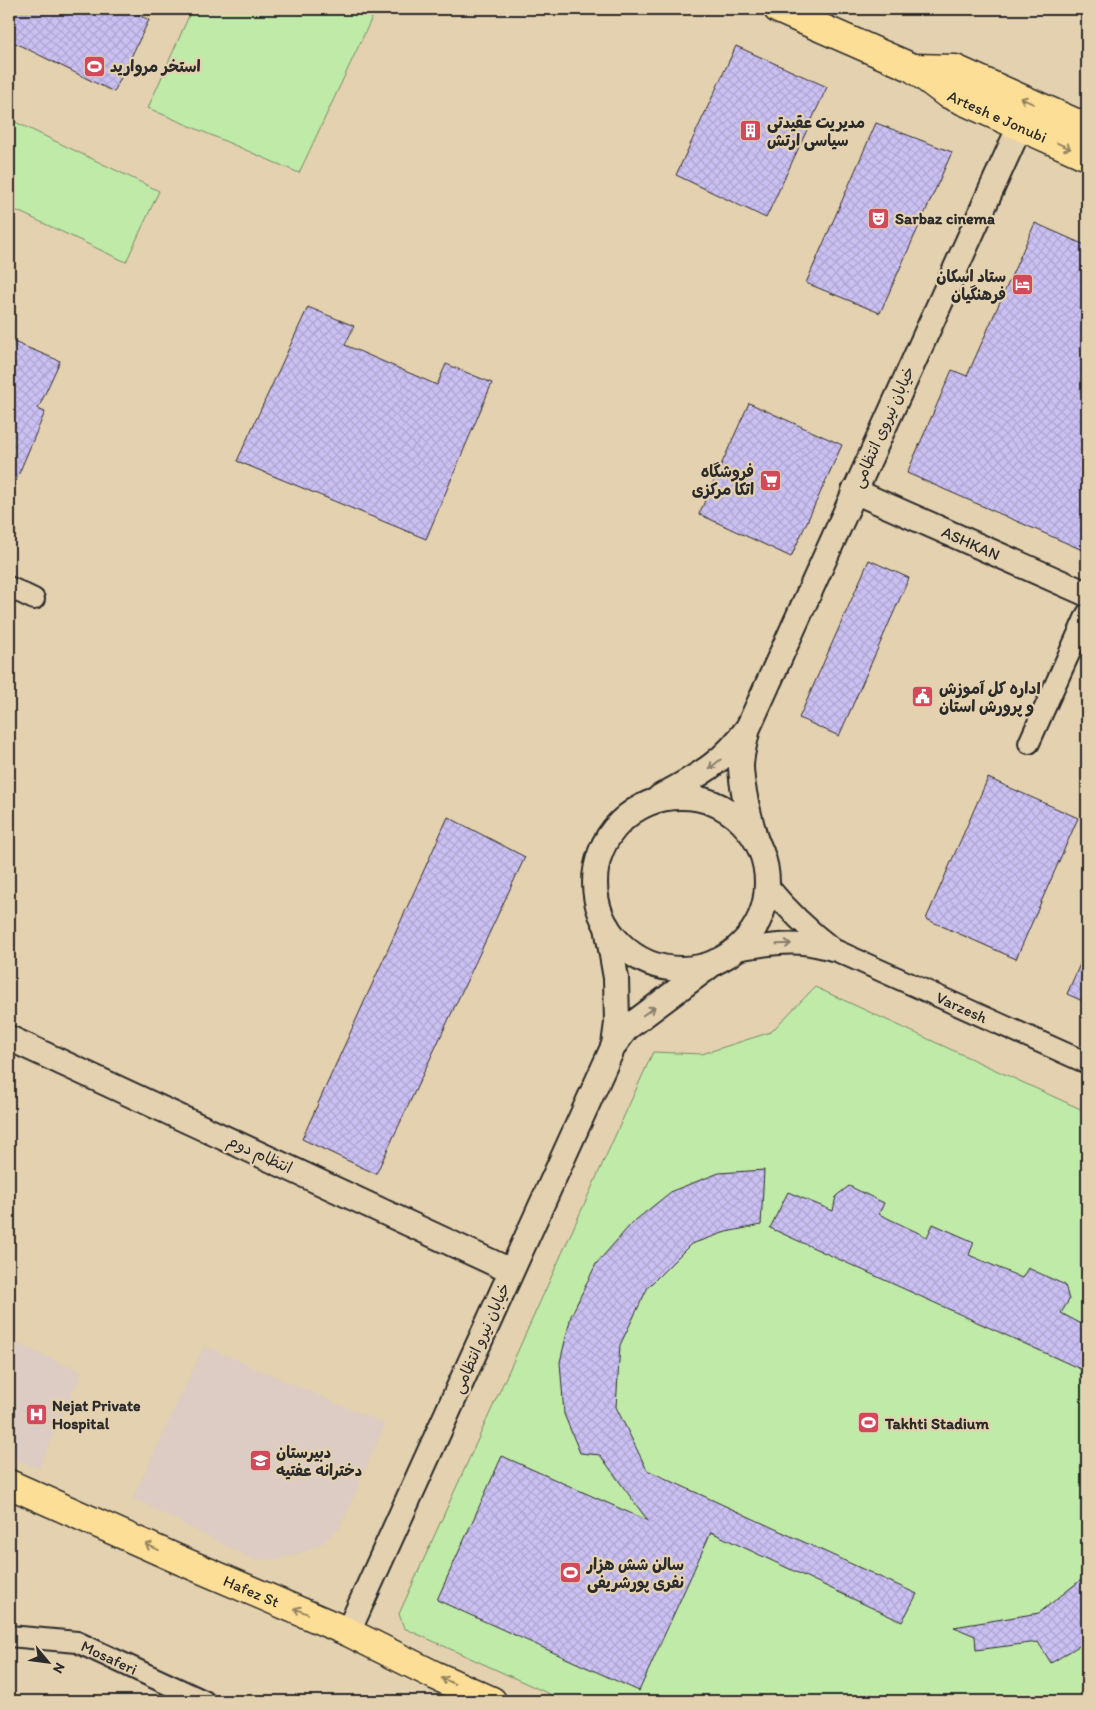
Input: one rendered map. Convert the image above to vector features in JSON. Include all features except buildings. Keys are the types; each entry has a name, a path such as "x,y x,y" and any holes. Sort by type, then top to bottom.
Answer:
{"main road":[{"name":"Artesh e Jonubi","path":"778,9 913,68 946,93 1087,156"},
{"name":"Artesh e Jonubi","path":"913,68 955,69 1087,128"},
{"name":"Hafez St","path":"9,1484 348,1632 492,1701"}],"street":[{"name":"خیابان نیروی انتظامی","path":"755,838 748,814 741,767 748,728 1020,126"},
{"name":"ASHKAN","path":"854,491 1087,594"},
{"path":"9,587 34,599"},
{"path":"1029,743 1087,614"},
{"name":"خیابان نیروی انتظامی","path":"648,803 704,772 734,746 748,728"},
{"path":"672,797 696,798 720,805 740,819 755,838 765,860 768,885 763,909 752,931 736,950 714,962 691,968 666,968 643,960 623,946 607,927 598,905 595,880 599,856 610,834 627,816 648,803 672,797"},
{"name":"Varzesh","path":"768,885 800,922 837,952"},
{"name":"خیابان نیرو انتظامی","path":"607,927 616,978 617,1023 614,1045"},
{"name":"Varzesh","path":"736,950 765,945 809,944 837,952 1087,1063"},
{"name":"خیابان نیرو انتظامی","path":"348,1632 614,1045 633,1023 714,962"},
{"name":"انتظام دوم","path":"9,1038 511,1271"},
{"name":"Mosaferi","path":"9,1636 77,1642 204,1701"}],"shaded area":[{"name":"Nejat Private Hospital","path":"9,1340 82,1372 38,1469 9,1456"},
{"name":"دبیرستان دخترانه عفتیه","path":"204,1346 385,1424 341,1526 324,1542 301,1553 280,1559 254,1560 133,1498"}],"green space":[{"path":"192,9 376,9 299,173 148,108"},
{"path":"9,119 159,191 126,262 9,207"},
{"path":"815,987 1087,1112 1087,1701 565,1701 404,1628 399,1614 653,1052 702,1054 771,1032"}],"place":[{"name":"استخر مروارید","path":"94,66"},
{"name":"مدیریت عقیدتی سیاسی ارتش","path":"751,131"},
{"name":"Sarbaz cinema","path":"879,218"},
{"name":"ستاد اسکان فرهنگیان","path":"1022,285"},
{"name":"فروشگاه اتکا مرکزی","path":"770,480"},
{"name":"اداره کل آموزش و پرورش استان","path":"923,697"},
{"name":"Nejat Private Hospital","path":"36,1414"},
{"name":"Takhti Stadium","path":"869,1423"},
{"name":"دبیرستان دخترانه عفتیه","path":"260,1461"},
{"name":"سالن شش هزار نفری پورشریفی","path":"571,1573"}]}
